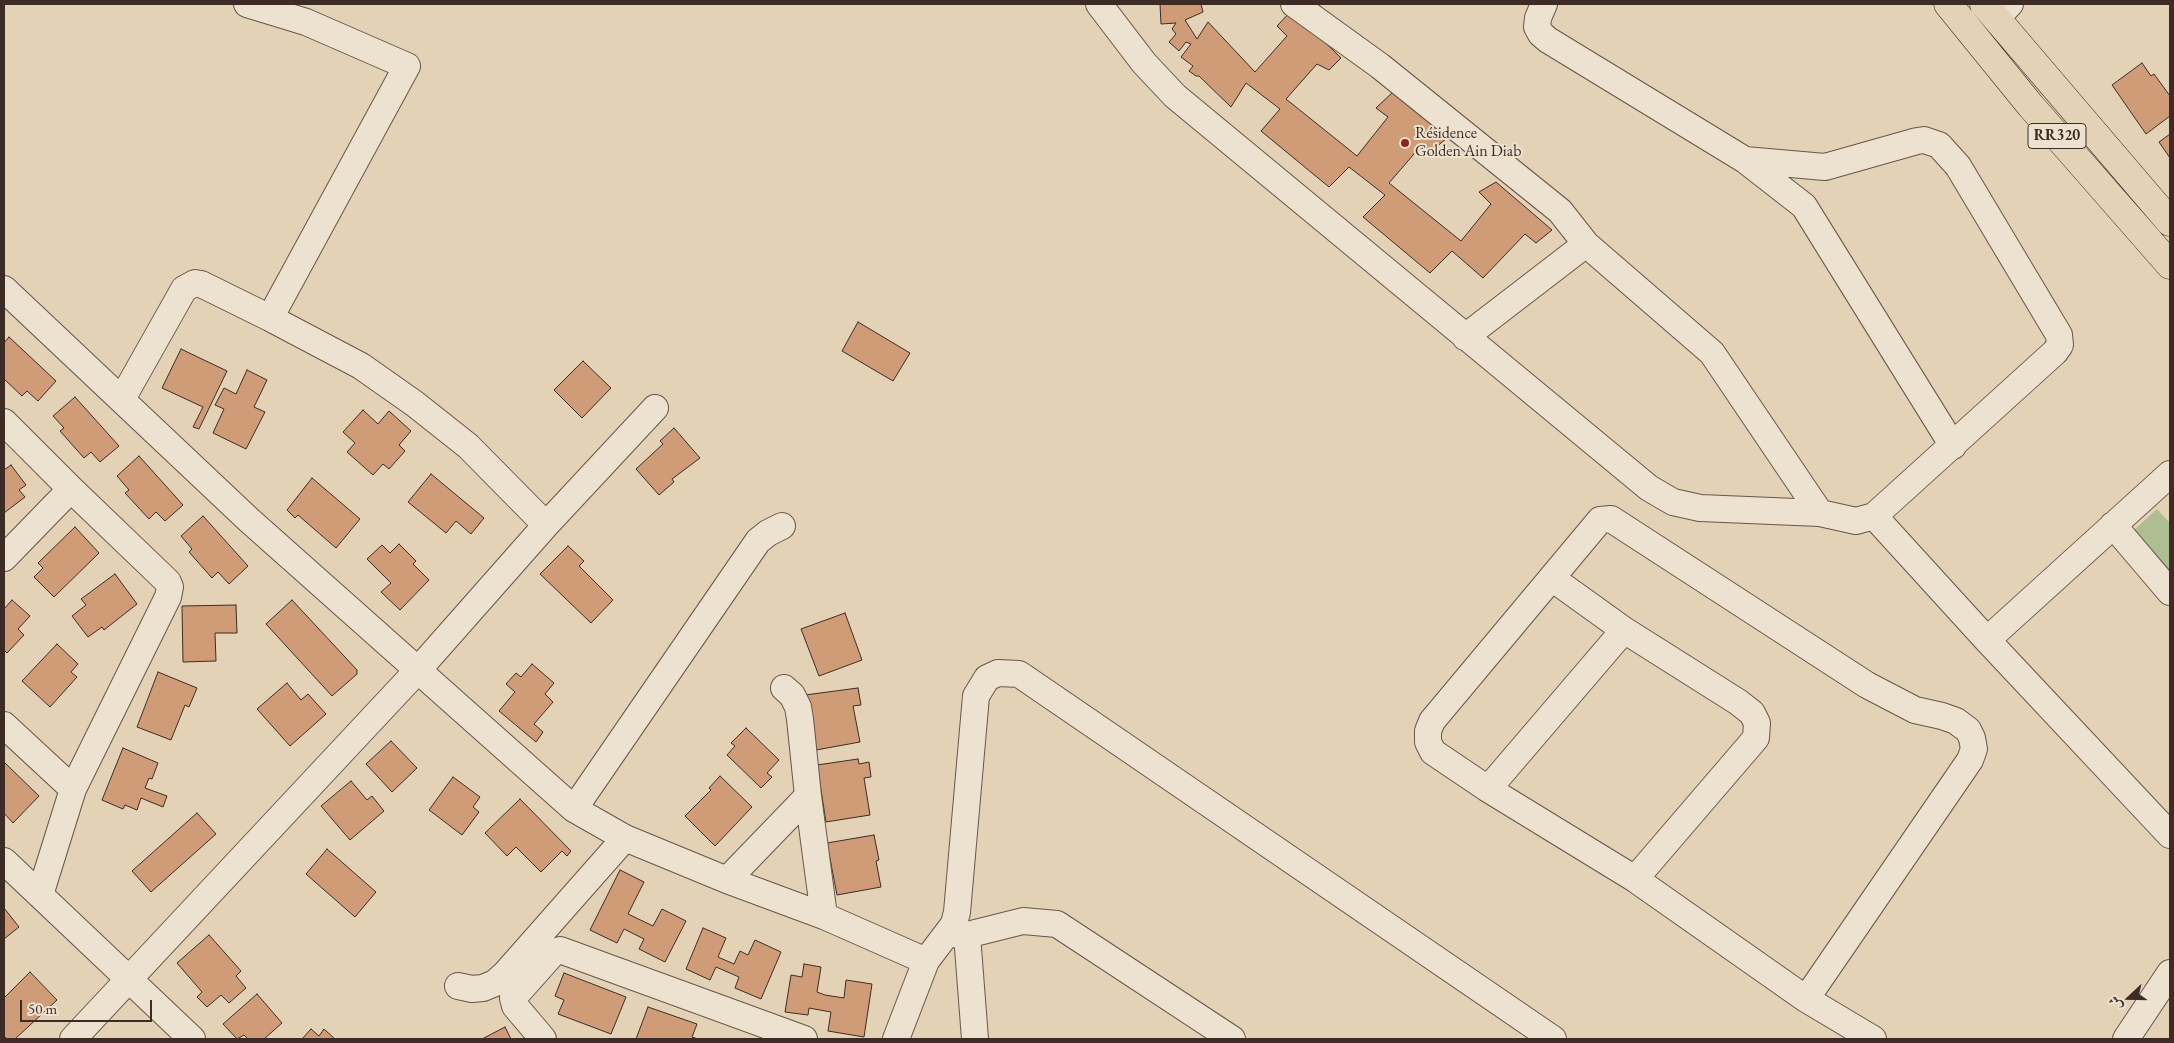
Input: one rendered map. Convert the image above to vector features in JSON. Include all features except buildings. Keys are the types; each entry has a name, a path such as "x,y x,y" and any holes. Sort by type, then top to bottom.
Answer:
{"main road":[{"name":"RR320","path":"1948,4 2030,105 2170,264"},
{"name":"RR320","path":"1997,9 2170,222"}],"street":[{"path":"247,4 306,22 407,66 270,318"},
{"path":"1098,4 1144,63 1175,96 1649,488 1673,502 1700,508 1820,514 1856,521 1874,516 2055,352 2060,341 2056,329 1958,166 1939,145 1931,142 1917,141 1825,166 1746,160"},
{"path":"1294,4 1380,66 1560,211 1586,244 1712,354 1820,514"},
{"path":"1544,4 1538,18 1537,27 1548,40 1746,160 1804,206 1953,446"},
{"path":"1804,206 1825,166"},
{"path":"1465,337 1586,244"},
{"path":"122,399 184,289 190,285 201,284 361,366 415,404 468,446 546,525"},
{"path":"4,289 248,520 574,809 625,838 727,880 824,916 926,961"},
{"path":"73,1039 418,670 546,525 656,408"},
{"path":"4,422 168,582 170,587 168,597 73,789 40,895"},
{"path":"1987,640 2113,525 2166,487"},
{"path":"4,558 71,489"},
{"path":"1874,516 1987,640 2170,835"},
{"path":"1806,999 1970,760 1974,749 1968,730 1956,721 1904,706 1867,685 1612,519 1600,520 1432,721 1428,731 1428,742 1433,752 1488,789 1635,879 1806,999 1873,1039"},
{"path":"2113,525 2170,592"},
{"path":"574,809 758,541 782,526"},
{"path":"1552,579 1624,630 1738,702 1752,713 1757,723 1756,738 1635,879"},
{"path":"1488,789 1624,630"},
{"path":"974,1039 958,934 954,924 957,912 976,696 987,678 998,673 1019,674 1553,1039"},
{"path":"784,688 792,695 798,707 824,916"},
{"path":"4,725 73,789"},
{"path":"727,880 808,796"},
{"path":"458,986 472,989 483,988 495,983 625,838"},
{"path":"4,861 192,1039"},
{"path":"896,1039 926,961 958,934 1023,921 1057,924 1232,1039"},
{"path":"543,1039 515,1006 514,998 554,952 560,950 804,1039"},
{"path":"2126,1039 2170,973"}],"green space":[{"path":"2157,509 2170,523 2170,579 2134,530"}],"place":[{"name":"Résidence Golden Ain Diab","path":"1405,143"}]}
